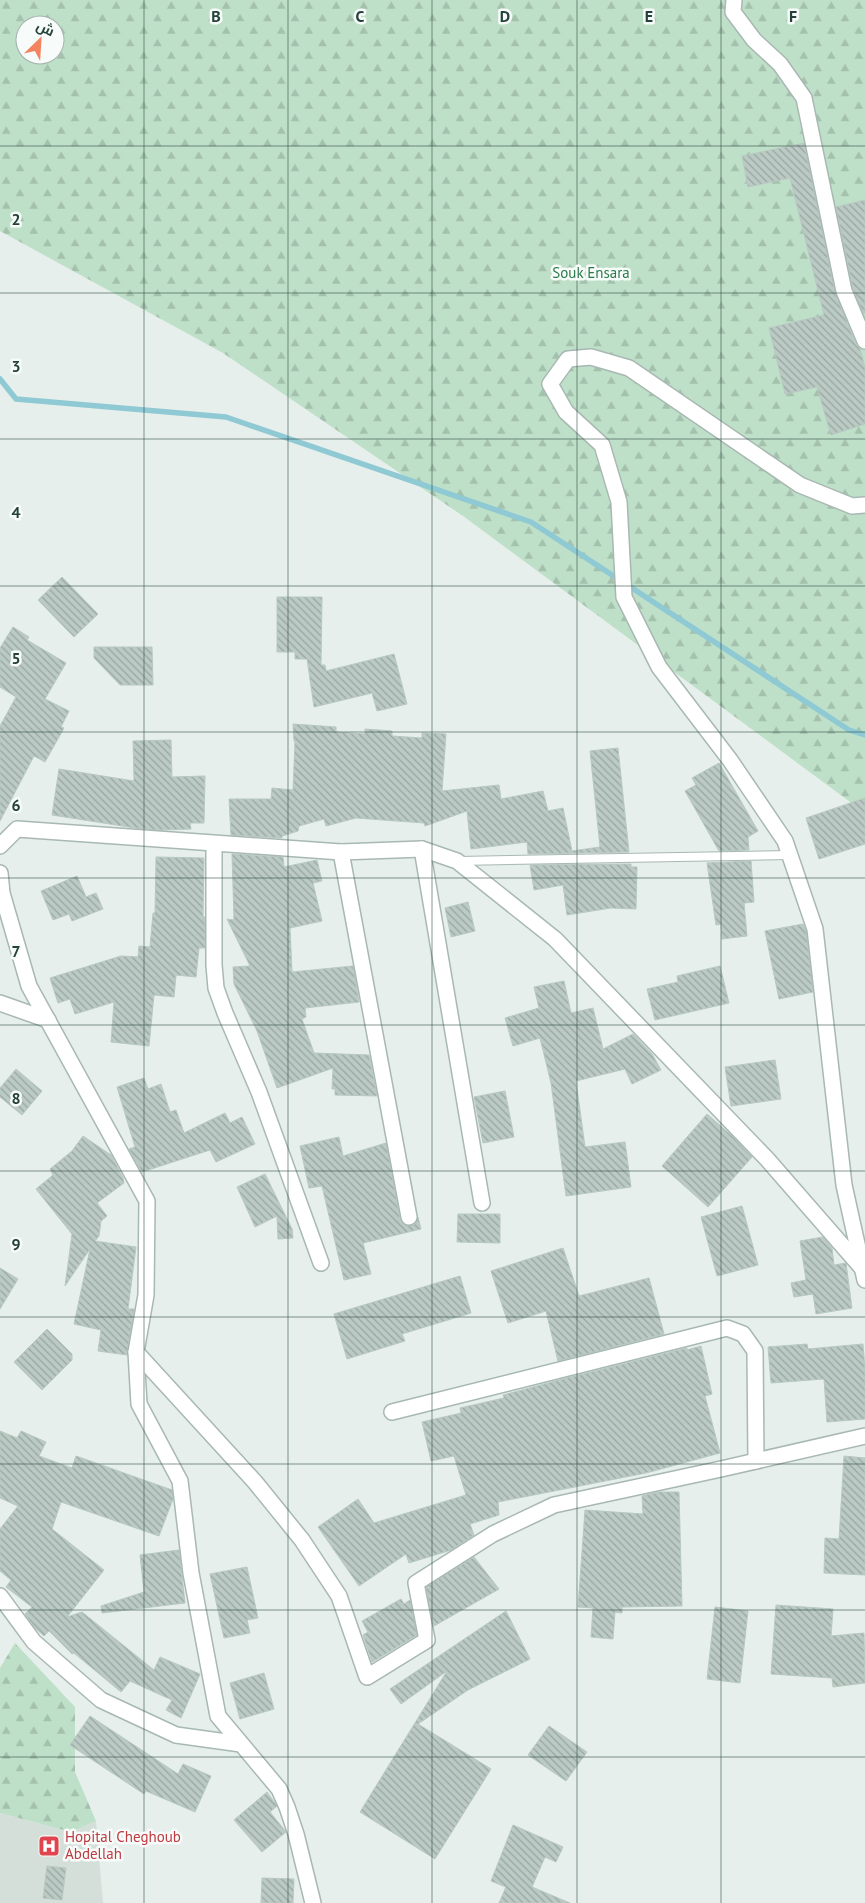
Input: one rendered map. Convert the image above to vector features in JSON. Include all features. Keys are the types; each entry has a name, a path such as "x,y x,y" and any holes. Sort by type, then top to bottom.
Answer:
{"street":[{"path":"734,0 733,12 754,40 780,64 804,98 844,291 865,341"},
{"path":"864,1274 844,1185 815,928 790,855 785,841 730,760 659,667 624,597 619,502 602,445 566,412 550,384 568,359 591,357 629,368 800,485 852,506 865,506"},
{"path":"0,846 17,828 341,852 422,849 457,861 555,940 767,1159 864,1274"},
{"path":"214,844 214,965 216,988 259,1092 320,1263"},
{"path":"422,849 482,1204"},
{"path":"341,852 409,1218"},
{"path":"0,873 2,894 29,986 146,1201 146,1295 136,1352 139,1404 180,1481 191,1574 218,1716 278,1790 288,1807 313,1903"},
{"path":"0,1004 48,1020"},
{"path":"392,1412 727,1328 743,1334 755,1350 756,1461"},
{"path":"136,1352 255,1482 302,1540 339,1596 367,1677 428,1640 416,1583 493,1534 554,1505 865,1436"},
{"path":"0,1596 34,1642 101,1700 176,1735 241,1744"}],"lane":[{"path":"457,861 790,855"}],"shaded area":[{"name":"Hopital Cheghoub Abdellah","path":"0,1813 71,1832 96,1821 103,1903 0,1903"}],"green space":[{"name":"Souk Ensara","path":"0,0 865,0 865,809 861,810 463,516 223,353 0,231"},
{"path":"15,1643 75,1707 75,1772 96,1821 71,1832 0,1813 0,1668"}],"building":[{"path":"804,143 835,293 856,345 860,349 865,368 865,424 831,435 817,387 785,394 769,328 824,315 790,178 748,187 742,156"},
{"path":"865,200 865,313 863,313 853,288 836,207"},
{"path":"62,577 98,614 74,637 38,600"},
{"path":"277,597 322,597 321,665 325,665 326,671 394,654 407,704 377,711 372,693 314,707 307,659 295,659 295,652 277,652"},
{"path":"13,627 29,637 27,640 66,663 45,699 69,711 61,727 64,728 45,762 34,756 0,821 0,726 16,697 0,687 0,648"},
{"path":"94,647 152,647 153,685 120,685 94,658"},
{"path":"293,724 336,727 336,732 365,734 365,729 392,731 392,736 422,738 422,733 446,734 442,791 499,785 501,799 543,791 548,811 563,808 572,851 600,847 590,751 618,748 629,852 528,854 527,842 471,849 467,811 425,826 424,823 356,818 326,826 324,819 299,826 298,831 282,836 282,838 231,835 229,799 271,799 272,788 293,790 295,741"},
{"path":"171,740 172,777 205,776 204,823 190,823 191,829 160,830 52,815 59,769 134,781 133,741"},
{"path":"719,763 758,831 748,837 749,850 719,851 685,791 696,785 692,778"},
{"path":"865,798 865,844 819,859 806,818"},
{"path":"232,854 283,857 284,867 317,860 322,881 313,883 322,921 290,928 292,972 353,966 359,1002 305,1008 306,1017 302,1019 314,1053 369,1055 377,1096 335,1095 335,1089 332,1089 333,1068 277,1088 257,1031 234,984 233,967 250,966 227,919 234,920"},
{"path":"156,857 204,858 203,917 205,917 205,948 199,948 196,977 176,975 174,997 154,995 149,1046 111,1042 114,1002 75,1014 70,999 58,1003 50,978 121,956 138,957 139,946 150,947 153,913 155,913"},
{"path":"751,861 754,902 744,903 747,936 722,939 721,924 716,925 707,863"},
{"path":"631,864 631,867 637,867 636,909 611,908 567,915 563,885 534,890 530,865"},
{"path":"77,876 86,897 96,893 103,909 72,921 69,914 53,920 41,891"},
{"path":"468,902 475,931 451,937 445,908"},
{"path":"803,924 806,931 813,992 779,999 765,931"},
{"path":"720,966 729,1003 655,1020 647,989 678,982 677,976"},
{"path":"564,981 571,1013 593,1008 603,1049 633,1034 652,1054 661,1070 632,1084 625,1069 576,1081 585,1147 625,1142 631,1187 566,1196 551,1083 540,1038 513,1046 505,1018 539,1008 534,987"},
{"path":"775,1060 781,1099 731,1106 725,1067"},
{"path":"16,1069 42,1091 22,1115 0,1097 0,1088"},
{"path":"144,1078 148,1089 161,1084 170,1112 176,1110 184,1133 225,1113 230,1123 242,1117 255,1144 216,1162 210,1150 142,1172 129,1149 135,1147 117,1087"},
{"path":"505,1091 514,1137 483,1143 474,1097"},
{"path":"707,1114 752,1157 708,1207 662,1166"},
{"path":"83,1136 111,1155 123,1178 124,1183 97,1203 107,1216 101,1221 99,1236 95,1241 136,1247 128,1309 134,1309 127,1355 98,1351 101,1330 74,1324 90,1249 65,1286 72,1234 36,1189 53,1175 50,1169 72,1151"},
{"path":"339,1137 343,1156 386,1143 400,1219 402,1223 410,1226 415,1224 418,1217 421,1229 363,1243 371,1274 344,1280 322,1186 309,1188 300,1146"},
{"path":"265,1174 292,1229 293,1238 278,1239 277,1216 255,1227 237,1187"},
{"path":"742,1206 758,1265 717,1276 701,1217"},
{"path":"458,1214 500,1214 500,1243 457,1242"},
{"path":"823,1237 832,1248 834,1265 846,1263 852,1308 816,1314 813,1294 794,1297 791,1283 806,1280 800,1241"},
{"path":"563,1248 579,1296 649,1278 664,1334 558,1361 546,1311 508,1323 491,1271"},
{"path":"0,1268 18,1279 0,1309"},
{"path":"460,1276 471,1313 402,1334 405,1341 347,1359 334,1314"},
{"path":"47,1329 72,1354 72,1360 42,1390 14,1362"},
{"path":"807,1344 808,1349 863,1344 865,1419 827,1422 824,1379 771,1383 768,1347"},
{"path":"701,1346 712,1394 705,1396 720,1453 646,1473 498,1502 499,1515 470,1524 474,1535 451,1550 409,1563 406,1554 359,1586 318,1527 358,1499 374,1523 466,1495 454,1456 431,1461 422,1422 461,1413 460,1408 504,1398 503,1395"},
{"path":"0,1431 17,1438 21,1431 46,1442 39,1456 72,1468 76,1456 172,1490 173,1499 159,1536 61,1502 52,1529 104,1570 67,1617 82,1612 154,1670 160,1657 200,1674 181,1718 166,1710 172,1700 130,1681 121,1692 74,1653 72,1654 49,1631 44,1636 35,1628 25,1614 32,1607 6,1587 11,1580 0,1571 0,1529 18,1506 0,1498"},
{"path":"844,1456 865,1458 865,1575 824,1573 825,1538 839,1539"},
{"path":"659,1492 679,1492 682,1606 622,1607 622,1613 615,1612 613,1639 591,1637 593,1608 578,1607 585,1510 643,1514 642,1496"},
{"path":"179,1550 185,1603 102,1613 101,1606 144,1592 140,1555"},
{"path":"474,1557 499,1589 434,1626 426,1587"},
{"path":"247,1567 258,1618 247,1620 250,1633 224,1638 210,1574"},
{"path":"401,1599 404,1604 410,1600 417,1635 372,1662 363,1635 368,1632 362,1621"},
{"path":"776,1605 833,1609 831,1636 864,1633 865,1683 833,1687 832,1678 771,1674"},
{"path":"715,1607 748,1611 740,1683 707,1679"},
{"path":"506,1611 530,1659 468,1690 418,1724 491,1769 435,1859 360,1812 447,1671 401,1704 390,1689"},
{"path":"264,1673 274,1709 240,1719 230,1683"},
{"path":"90,1716 178,1774 183,1764 211,1776 195,1812 146,1791 144,1794 70,1745"},
{"path":"549,1726 587,1752 566,1781 528,1755"},
{"path":"267,1792 277,1806 270,1812 286,1832 262,1852 234,1820"},
{"path":"513,1825 563,1847 556,1862 545,1857 532,1887 570,1903 499,1903 506,1887 491,1881"},
{"path":"47,1866 66,1868 62,1900 43,1898"},
{"path":"262,1878 294,1879 293,1903 261,1903"}],"waterway":[{"path":"0,379 16,399 226,417 531,522 849,730 865,735"}],"place":[{"name":"Hopital Cheghoub Abdellah","path":"49,1846"}]}
